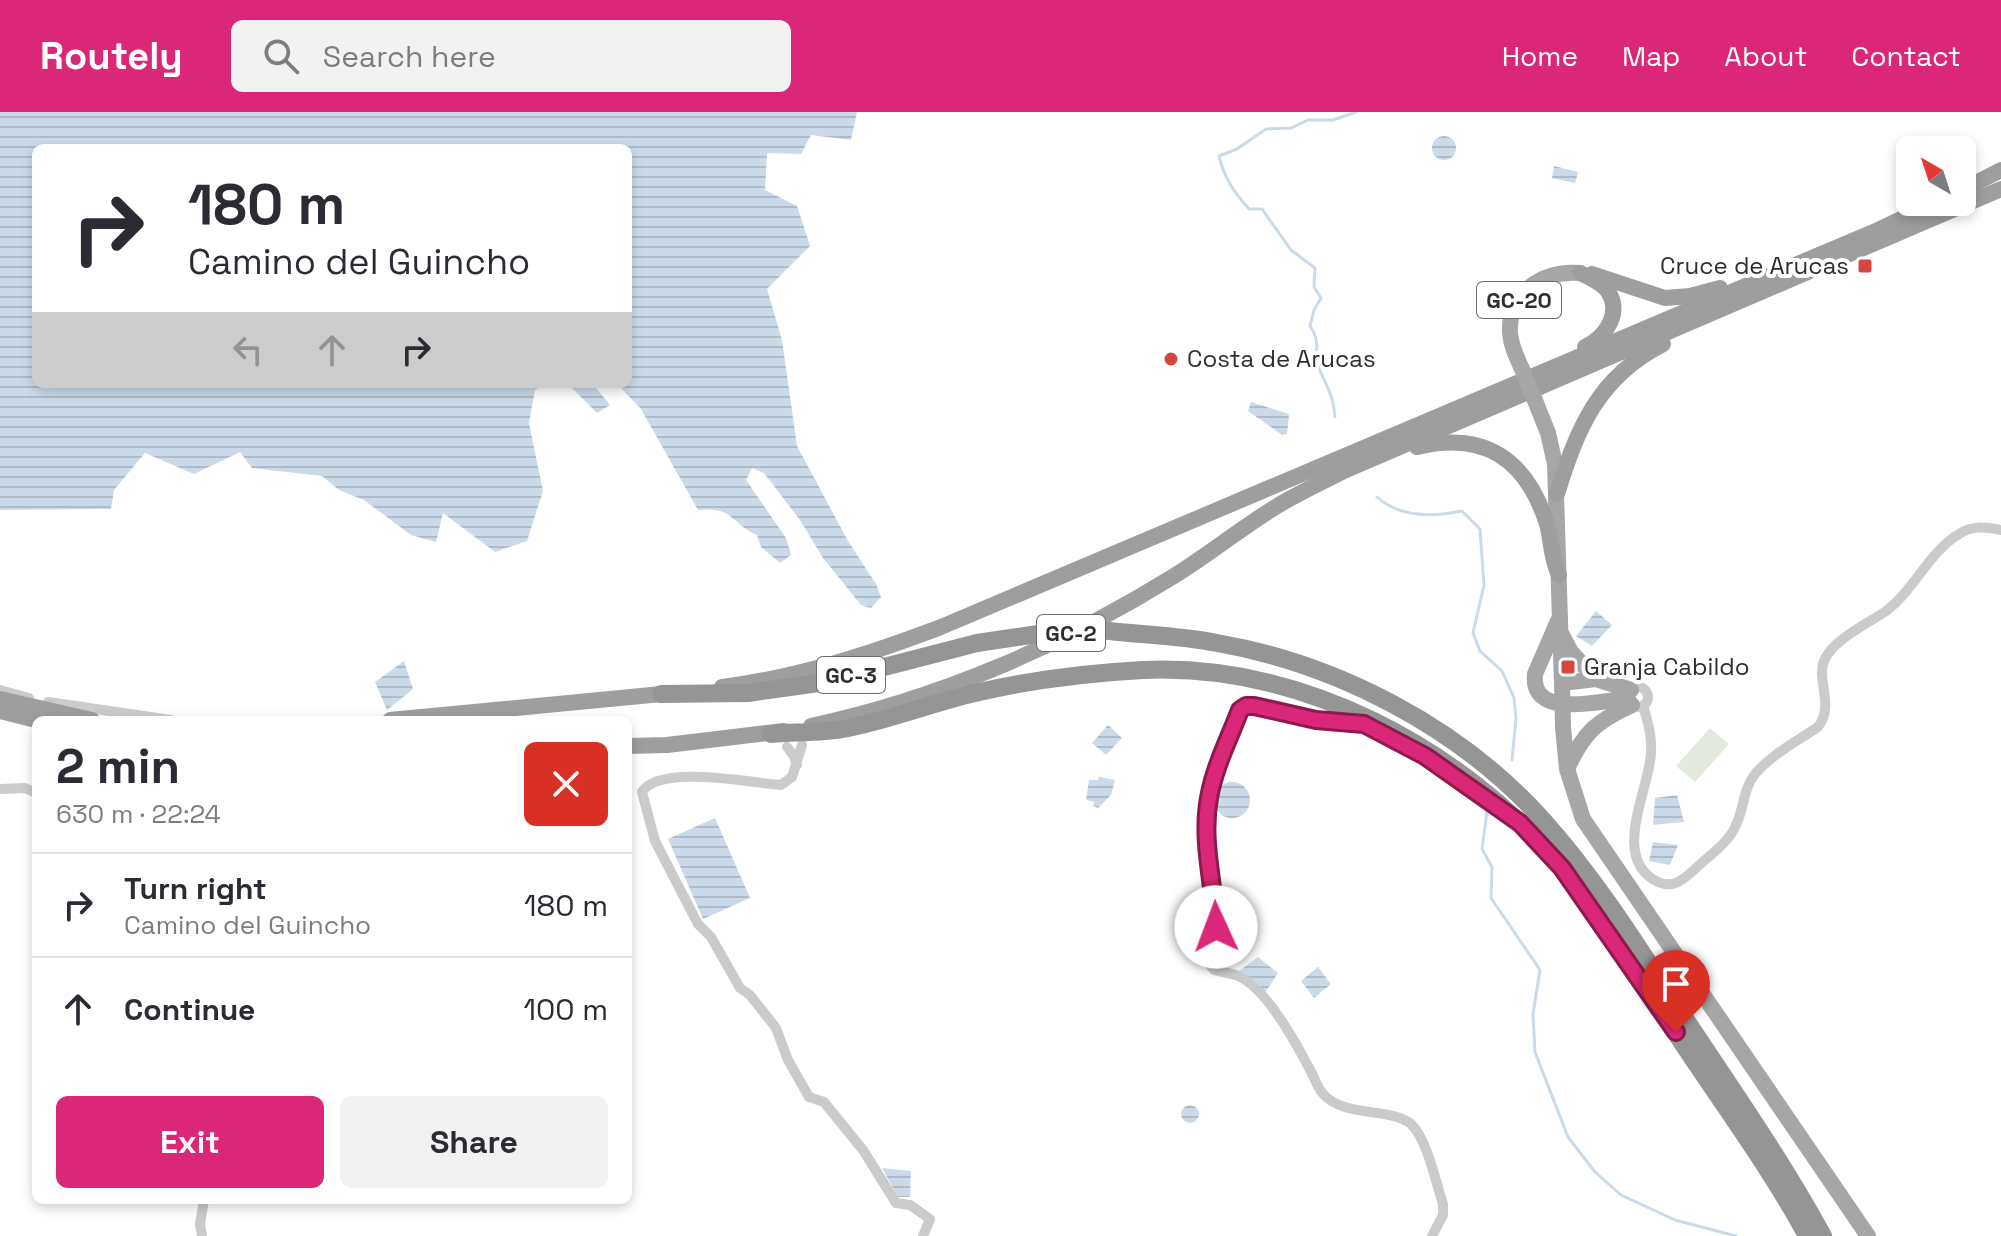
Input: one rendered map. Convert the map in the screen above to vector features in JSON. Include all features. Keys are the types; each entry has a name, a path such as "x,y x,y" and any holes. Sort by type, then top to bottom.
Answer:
{"highway":[{"path":"1976,183 2001,170"},
{"name":"GC-2","path":"432,716 661,694 769,680 881,650 1724,308 2001,189"},
{"name":"GC-2","path":"632,746 771,734 847,718 998,668 1102,617 1174,576 1276,507 1378,450 1908,216"},
{"path":"1580,273 1602,276 1665,298 1690,296 1764,278"},
{"path":"1378,450 1409,424 1592,344 1601,337 1612,318 1612,300 1596,281 1580,273"},
{"path":"1557,494 1576,436 1602,392 1648,352 1724,308"},
{"path":"1378,450 1460,443 1484,447 1506,458 1520,470 1539,504 1547,524 1553,564 1559,575"},
{"path":"1109,631 1217,642 1285,659 1345,681 1399,708 1476,759 1541,818 1610,905 1823,1236"},
{"name":"GC-3","path":"661,694 748,693 826,682 977,643 1038,634"},
{"name":"GC-3","path":"771,734 842,729 975,693 1055,677 1146,670 1208,674 1270,684 1383,725 1463,773 1520,823 1562,868 1733,1117 1807,1236"},
{"path":"0,699 74,716"},
{"path":"0,711 32,719"},
{"path":"1321,714 1364,724 1425,756 1520,823"}],"main road":[{"name":"GC-20","path":"1580,273 1564,271 1546,275 1524,292 1516,306 1510,333 1548,433 1555,464 1563,727 1567,769 1576,805 1596,840 1868,1236"},
{"path":"1560,615 1535,674 1534,683 1540,695 1553,704 1634,700"},
{"path":"1562,634 1571,652 1596,679 1634,700"},
{"path":"1562,683 1596,679"},
{"path":"1567,769 1578,745 1589,731 1634,700"}],"street":[{"path":"1634,700 1649,723 1651,754 1645,792 1634,826 1633,846 1638,861 1648,875 1668,885 1681,882 1730,836 1737,825 1753,776 1824,720 1825,684 1822,669 1831,651 1888,609 1949,541 1975,527 2001,530"},
{"path":"0,690 35,700 144,716"},
{"path":"1321,714 1254,706 1240,710 1209,798 1207,862 1214,887 1216,927 1211,966 1214,970 1239,976 1260,994 1286,1028 1323,1094 1333,1102 1369,1114 1401,1118 1411,1124 1422,1140 1443,1204 1443,1215 1432,1236"},
{"path":"802,745 792,777 781,785 717,777 656,782 646,786 642,792 644,808 655,841 698,924 711,937 740,988 750,995 776,1028 788,1060 809,1097 824,1102 863,1150 896,1203 910,1205 930,1219 923,1236"},
{"path":"787,747 797,765"},
{"path":"0,789 25,788 32,791"},
{"path":"202,1236 200,1224 203,1204"}],"shaded area":[{"path":"1710,728 1729,744 1695,782 1676,766"}],"water":[{"path":"0,112 857,112 851,140 811,135 801,154 767,153 765,190 797,206 810,246 767,289 782,340 797,446 848,541 876,584 881,597 871,608 861,605 823,558 800,520 764,473 752,468 746,480 786,538 791,555 780,563 761,547 757,535 731,516 710,509 698,510 641,409 621,388 632,388 632,144 32,144 32,388 539,388 535,390 529,423 543,491 527,541 495,552 443,513 436,542 411,535 364,500 339,490 322,476 252,468 240,452 194,474 145,453 114,490 111,509 0,510"},
{"path":"1444,136 1452,140 1456,148 1452,156 1444,160 1436,156 1432,148 1436,140"},
{"path":"1554,166 1578,172 1575,183 1552,178"},
{"path":"572,388 596,388 610,405 597,413"},
{"path":"1251,402 1289,414 1287,434 1282,435 1248,411"},
{"path":"1596,611 1612,625 1592,646 1576,636"},
{"path":"404,661 413,689 387,710 375,682"},
{"path":"1108,725 1122,738 1106,755 1092,743"},
{"path":"1099,777 1115,780 1111,795 1098,808 1093,806 1094,802 1086,800 1089,780 1098,780"},
{"path":"1232,782 1244,788 1250,800 1244,812 1232,818 1220,812 1214,800 1220,788"},
{"path":"1677,795 1684,822 1653,825 1655,798"},
{"path":"715,818 750,898 703,919 668,839"},
{"path":"1653,842 1678,845 1670,865 1649,861"},
{"path":"1258,957 1278,973 1265,993 1239,971"},
{"path":"1318,967 1331,984 1314,998 1301,981"},
{"path":"1190,1105 1199,1114 1190,1123 1181,1114"},
{"path":"882,1168 911,1171 910,1197 898,1197"}],"waterway":[{"path":"1335,417 1331,396 1317,362 1316,338 1310,326 1321,298 1314,287 1315,268 1291,250 1262,209 1249,209 1234,191 1219,156 1237,149 1266,129 1291,128 1308,120 1333,120 1356,112"},
{"path":"1377,497 1396,509 1417,514 1462,511 1480,529 1484,585 1473,633 1480,651 1502,671 1514,698 1516,718 1512,760"},
{"path":"1487,812 1482,849 1492,867 1491,898 1540,970 1533,1014 1535,1052 1568,1137 1595,1172 1621,1195 1675,1220 1736,1236"}],"tunnel":[{"path":"1038,634 1109,631"}],"place":[{"name":"Cruce de Arucas","path":"1865,266"},
{"name":"Costa de Arucas","path":"1171,359"},
{"name":"Granja Cabildo","path":"1568,667"}],"route":[{"path":"1216,927 1214,887 1207,862 1209,798 1240,710 1254,706 1316,720 1364,724 1425,756 1520,823 1562,868 1676,1032"}]}
